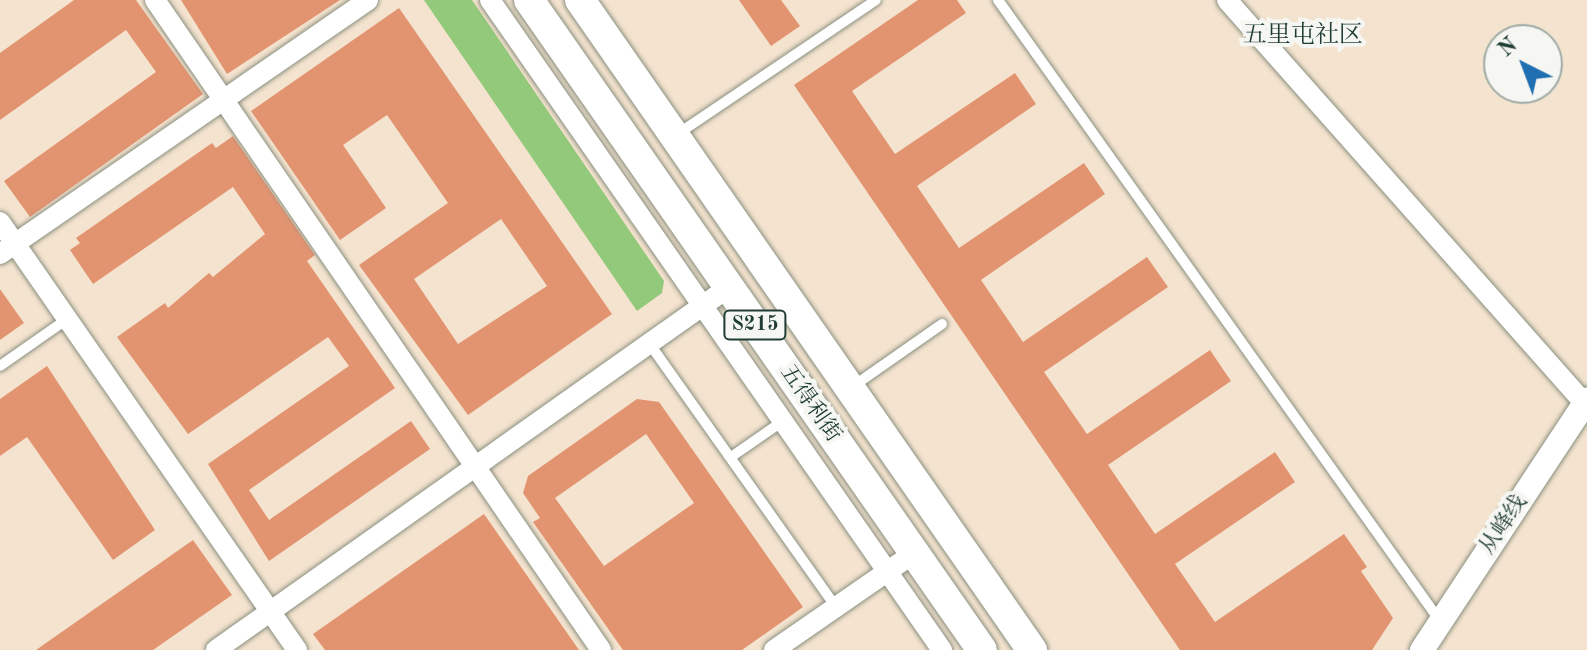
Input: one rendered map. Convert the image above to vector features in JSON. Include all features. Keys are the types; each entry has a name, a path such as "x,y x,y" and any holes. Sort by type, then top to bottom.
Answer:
{"main road":[{"name":"五得利街","path":"529,0 982,650"},
{"name":"五得利街","path":"580,0 1032,650"}],"street":[{"path":"155,0 601,650"},
{"path":"7,249 368,0"},
{"path":"490,0 942,650"},
{"path":"1227,0 1586,402"},
{"path":"0,222 7,249 67,319 297,650"},
{"path":"216,650 729,287"},
{"name":"从峰线","path":"1422,650 1586,402"},
{"path":"774,650 914,553"}],"lane":[{"path":"675,136 876,0"},
{"path":"998,0 1441,622"},
{"path":"0,366 67,319"},
{"path":"850,389 942,324"},
{"path":"649,343 836,607"},
{"path":"731,457 783,421"}],"green space":[{"path":"424,0 472,0 664,281 662,293 637,311"}],"building":[{"path":"74,0 136,0 203,94 30,217 4,181 156,72 126,30 0,120 0,53"},
{"path":"181,0 340,0 227,74"},
{"path":"739,0 781,0 800,26 771,46"},
{"path":"918,0 957,0 966,13 852,91 895,154 1015,73 1036,104 917,186 959,248 1084,163 1105,194 981,280 1023,342 1147,257 1168,287 1044,372 1087,434 1210,350 1231,381 1108,465 1155,534 1275,452 1295,482 1175,564 1215,622 1344,534 1367,567 1361,571 1393,618 1372,650 1180,650 794,85"},
{"path":"399,8 612,314 468,415 359,265 448,203 387,115 343,145 386,208 340,240 251,111","holes":["501,219 547,286 458,344 414,279"]},
{"path":"233,136 315,255 307,261 395,388 249,490 269,520 411,421 430,449 269,561 208,464 349,366 328,337 188,434 117,337 165,303 168,308 209,273 213,277 265,234 233,187 93,284 70,250 80,243 76,238 212,143 216,148"},
{"path":"0,289 24,323 0,340"},
{"path":"47,366 155,530 113,560 27,437 0,456 0,399"},
{"path":"637,399 659,402 803,607 742,650 623,650 533,522 540,518 523,493 528,476","holes":["646,434 694,503 604,566 555,498"]},
{"path":"484,514 579,650 325,650 313,634"},
{"path":"193,540 232,595 153,650 36,650"}],"district":[{"name":"五里屯社区","path":"1303,37"}]}
